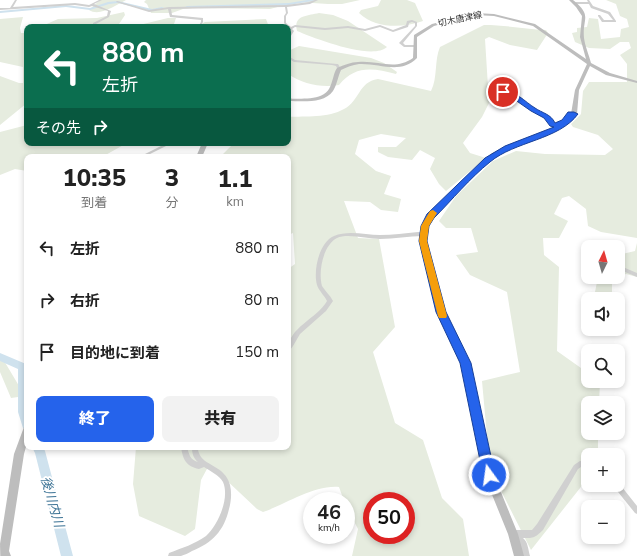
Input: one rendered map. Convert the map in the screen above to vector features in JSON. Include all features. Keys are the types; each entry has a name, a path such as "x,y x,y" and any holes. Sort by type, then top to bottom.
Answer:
{"main road":[{"path":"519,556 513,534 489,475 466,363 441,312 425,254 423,234 430,216 437,208 488,160 507,148 553,131 570,120 574,114 577,90 589,63 582,37 585,19 573,2"},
{"name":"切木唐津線","path":"339,69 344,65 359,62 393,66 405,65 410,63 415,58 415,36 428,27 470,15 487,14 519,20 534,25 589,63 608,74 637,82"},
{"path":"291,100 318,98 329,92 339,69"},
{"path":"2,553 19,454 24,440"}],"street":[{"path":"11,8 16,0"},
{"path":"94,6 101,0"},
{"path":"117,1 151,11 169,8 286,6 310,3 317,0"},
{"path":"573,2 589,2 592,7 609,13 615,21 603,22 599,16"},
{"path":"0,9 34,6 94,6 110,11 108,16 94,24"},
{"path":"286,6 286,24"},
{"path":"169,8 171,16 202,19 201,24"},
{"path":"291,34 293,31 291,28 295,26 326,29 348,27 365,30 380,26 393,31 401,30 407,26 408,22 412,21 416,23 416,26 401,42 404,46 414,46"},
{"path":"291,58 337,65 339,69"},
{"path":"494,84 493,88 514,96 533,110 547,116 552,125 564,122 570,114 574,114"},
{"path":"147,154 164,146"},
{"path":"291,345 295,335 306,324 327,308 330,301 328,296 320,287 318,276 320,257 330,239 342,235 380,237 423,234"},
{"path":"625,270 637,275"},
{"path":"185,450 187,459 193,465 200,466 204,464"},
{"path":"172,556 206,541 217,532 224,517 228,498 227,488 223,477 204,464 196,456 195,450"},
{"path":"513,534 533,534 540,527 576,467 581,464"},
{"path":"622,492 637,511"},
{"path":"513,534 520,538 523,543 526,556"}],"shaded area":[{"path":"100,0 126,0 103,11 93,12 89,10"},
{"path":"146,0 360,0 342,4 297,2 270,9 193,8 183,9 172,13 151,13 147,4 144,2"},
{"path":"381,0 407,0 415,3 423,21 407,25 390,26 373,22 359,13 361,10 378,6"},
{"path":"606,0 637,0 637,238 601,232 588,226 586,209 569,196 562,198 554,214 568,221 559,238 543,238 544,255 559,267 557,351 581,368 581,388 600,388 599,396 581,396 581,440 598,440 598,448 581,448 581,487 531,550 490,469 482,381 520,372 507,292 470,275 456,255 478,252 471,228 446,228 439,221 456,196 493,161 516,151 545,154 605,155 613,149 598,135 573,127 571,124 581,114 583,91 589,82 627,82 627,64 620,55 631,48 629,42 620,42 610,49 589,48 575,42 572,33 577,32 577,28 587,27 589,18 598,19 601,39 620,37 621,29 629,27 627,19 620,16 616,4"},
{"path":"124,12 125,15 119,24 47,24 58,19 97,18"},
{"path":"319,13 333,15 348,21 387,47 380,51 356,50 329,43 297,31 296,26 299,19"},
{"path":"23,17 20,28 21,33 24,33 24,105 0,125 0,76 23,83 23,67 0,62 0,19"},
{"path":"168,18 176,18 174,24 143,24"},
{"path":"266,19 268,24 201,24 205,22"},
{"path":"484,25 546,30 548,33 537,50 510,45 489,37 485,39 489,103 482,117 463,143 470,153 486,158 446,191 439,184 430,169 435,158 420,150 412,160 388,157 378,152 378,147 396,147 406,138 381,134 359,140 355,154 376,171 391,176 384,194 401,199 398,212 381,210 370,202 344,201 358,238 379,239 395,327 373,352 395,423 423,440 442,498 463,519 469,556 352,556 358,529 355,523 355,492 341,492 339,487 329,487 310,492 303,492 303,495 263,512 257,509 223,477 208,467 201,480 195,529 185,536 139,516 133,484 136,450 291,450 291,267 295,264 293,233 291,234 291,154 223,154 231,146 291,146 291,117 317,116 338,112 349,106 366,84 371,81 378,79 431,91 435,80 437,58 440,47"},
{"path":"299,46 371,58 384,63 397,72 396,74 380,70 358,71 351,74 339,85 332,86 306,83 291,76 291,50"},
{"path":"24,126 24,146 122,146 107,154 24,154 24,170 15,169 0,175 0,132"},
{"path":"637,243 637,277 625,274 625,253 635,251"},
{"path":"597,284 612,284 612,292 595,292"},
{"path":"0,354 24,396 11,398 0,372"}],"waterway":[{"path":"187,7 289,4 316,0"},
{"path":"0,12 66,6 90,9 108,3 118,2 152,10 162,8"},
{"name":"後川内川","path":"0,357 23,367 24,415"},
{"name":"後川内川","path":"39,450 67,556"}],"slow traffic":[{"path":"433,213 425,226 423,241 425,254 443,316"}],"route":[{"path":"489,475 466,363 441,312 425,254 423,234 430,216 437,208 494,154 545,135 570,120 574,114 570,114 564,122 557,125 552,125 547,116 533,110 514,96 503,92"}]}
